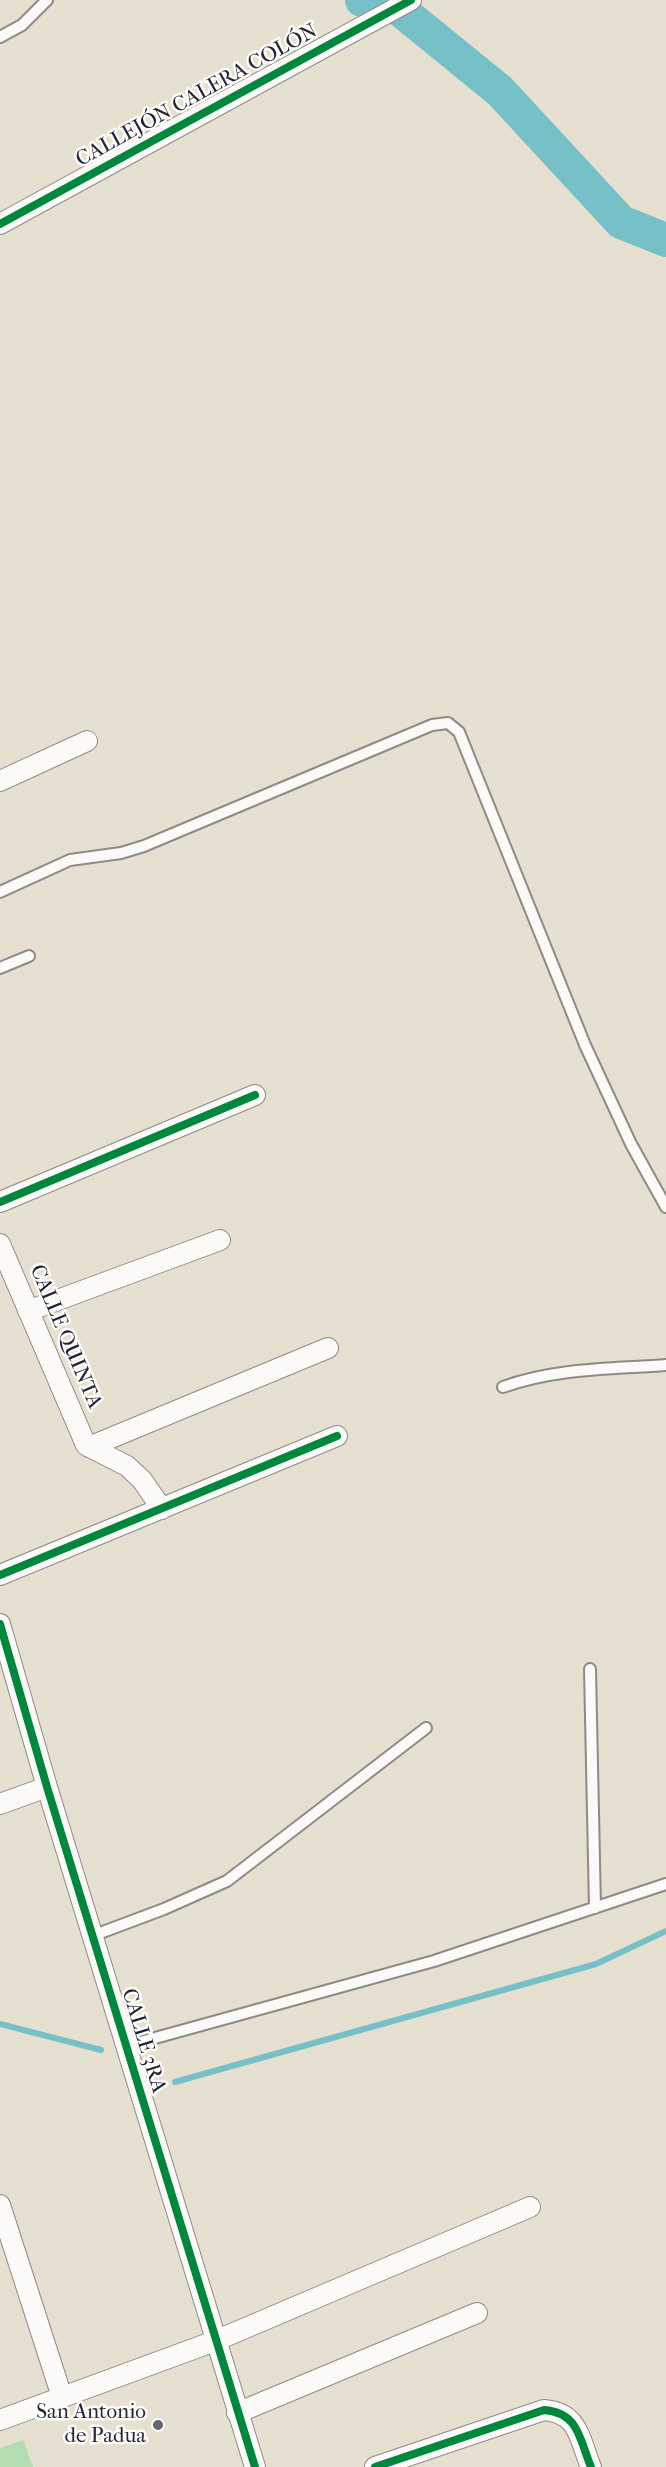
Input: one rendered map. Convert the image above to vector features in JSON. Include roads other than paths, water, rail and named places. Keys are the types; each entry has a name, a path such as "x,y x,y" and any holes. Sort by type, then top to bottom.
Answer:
{"street":[{"name":"CALLEJÓN CALERA COLÓN","path":"0,224 411,0"},
{"path":"0,782 87,741"},
{"path":"0,1202 255,1095"},
{"path":"28,1311 220,1240"},
{"name":"CALLE QUINTA","path":"0,1244 83,1440 89,1447"},
{"path":"89,1447 328,1348"},
{"path":"0,1575 338,1437"},
{"path":"89,1447 127,1466 142,1480 162,1509"},
{"name":"CALLE 3RA","path":"0,1624 92,1936 255,2467"},
{"path":"0,1804 47,1787"},
{"path":"0,2205 62,2397"},
{"path":"0,2420 215,2341 530,2207"},
{"path":"237,2413 477,2313"},
{"path":"375,2467 544,2410 565,2414 573,2421 591,2467"}],"lane":[{"path":"0,38 22,25 47,0"},
{"path":"0,892 70,860 121,853 144,846 432,725 448,723 459,732 607,1094 666,1207"},
{"path":"0,968 30,956"},
{"path":"503,1387 529,1377 549,1374 666,1365"},
{"path":"590,1669 596,1908"},
{"path":"92,1936 164,1909 227,1881 426,1728"},
{"path":"126,2046 434,1961 666,1884"}],"waterway":[{"path":"362,0 398,8 500,91 621,222 666,240"},
{"path":"175,2082 596,1964 666,1931"},
{"path":"0,2024 101,2050"}],"place":[{"name":"San Antonio de Padua","path":"158,2425"}]}
